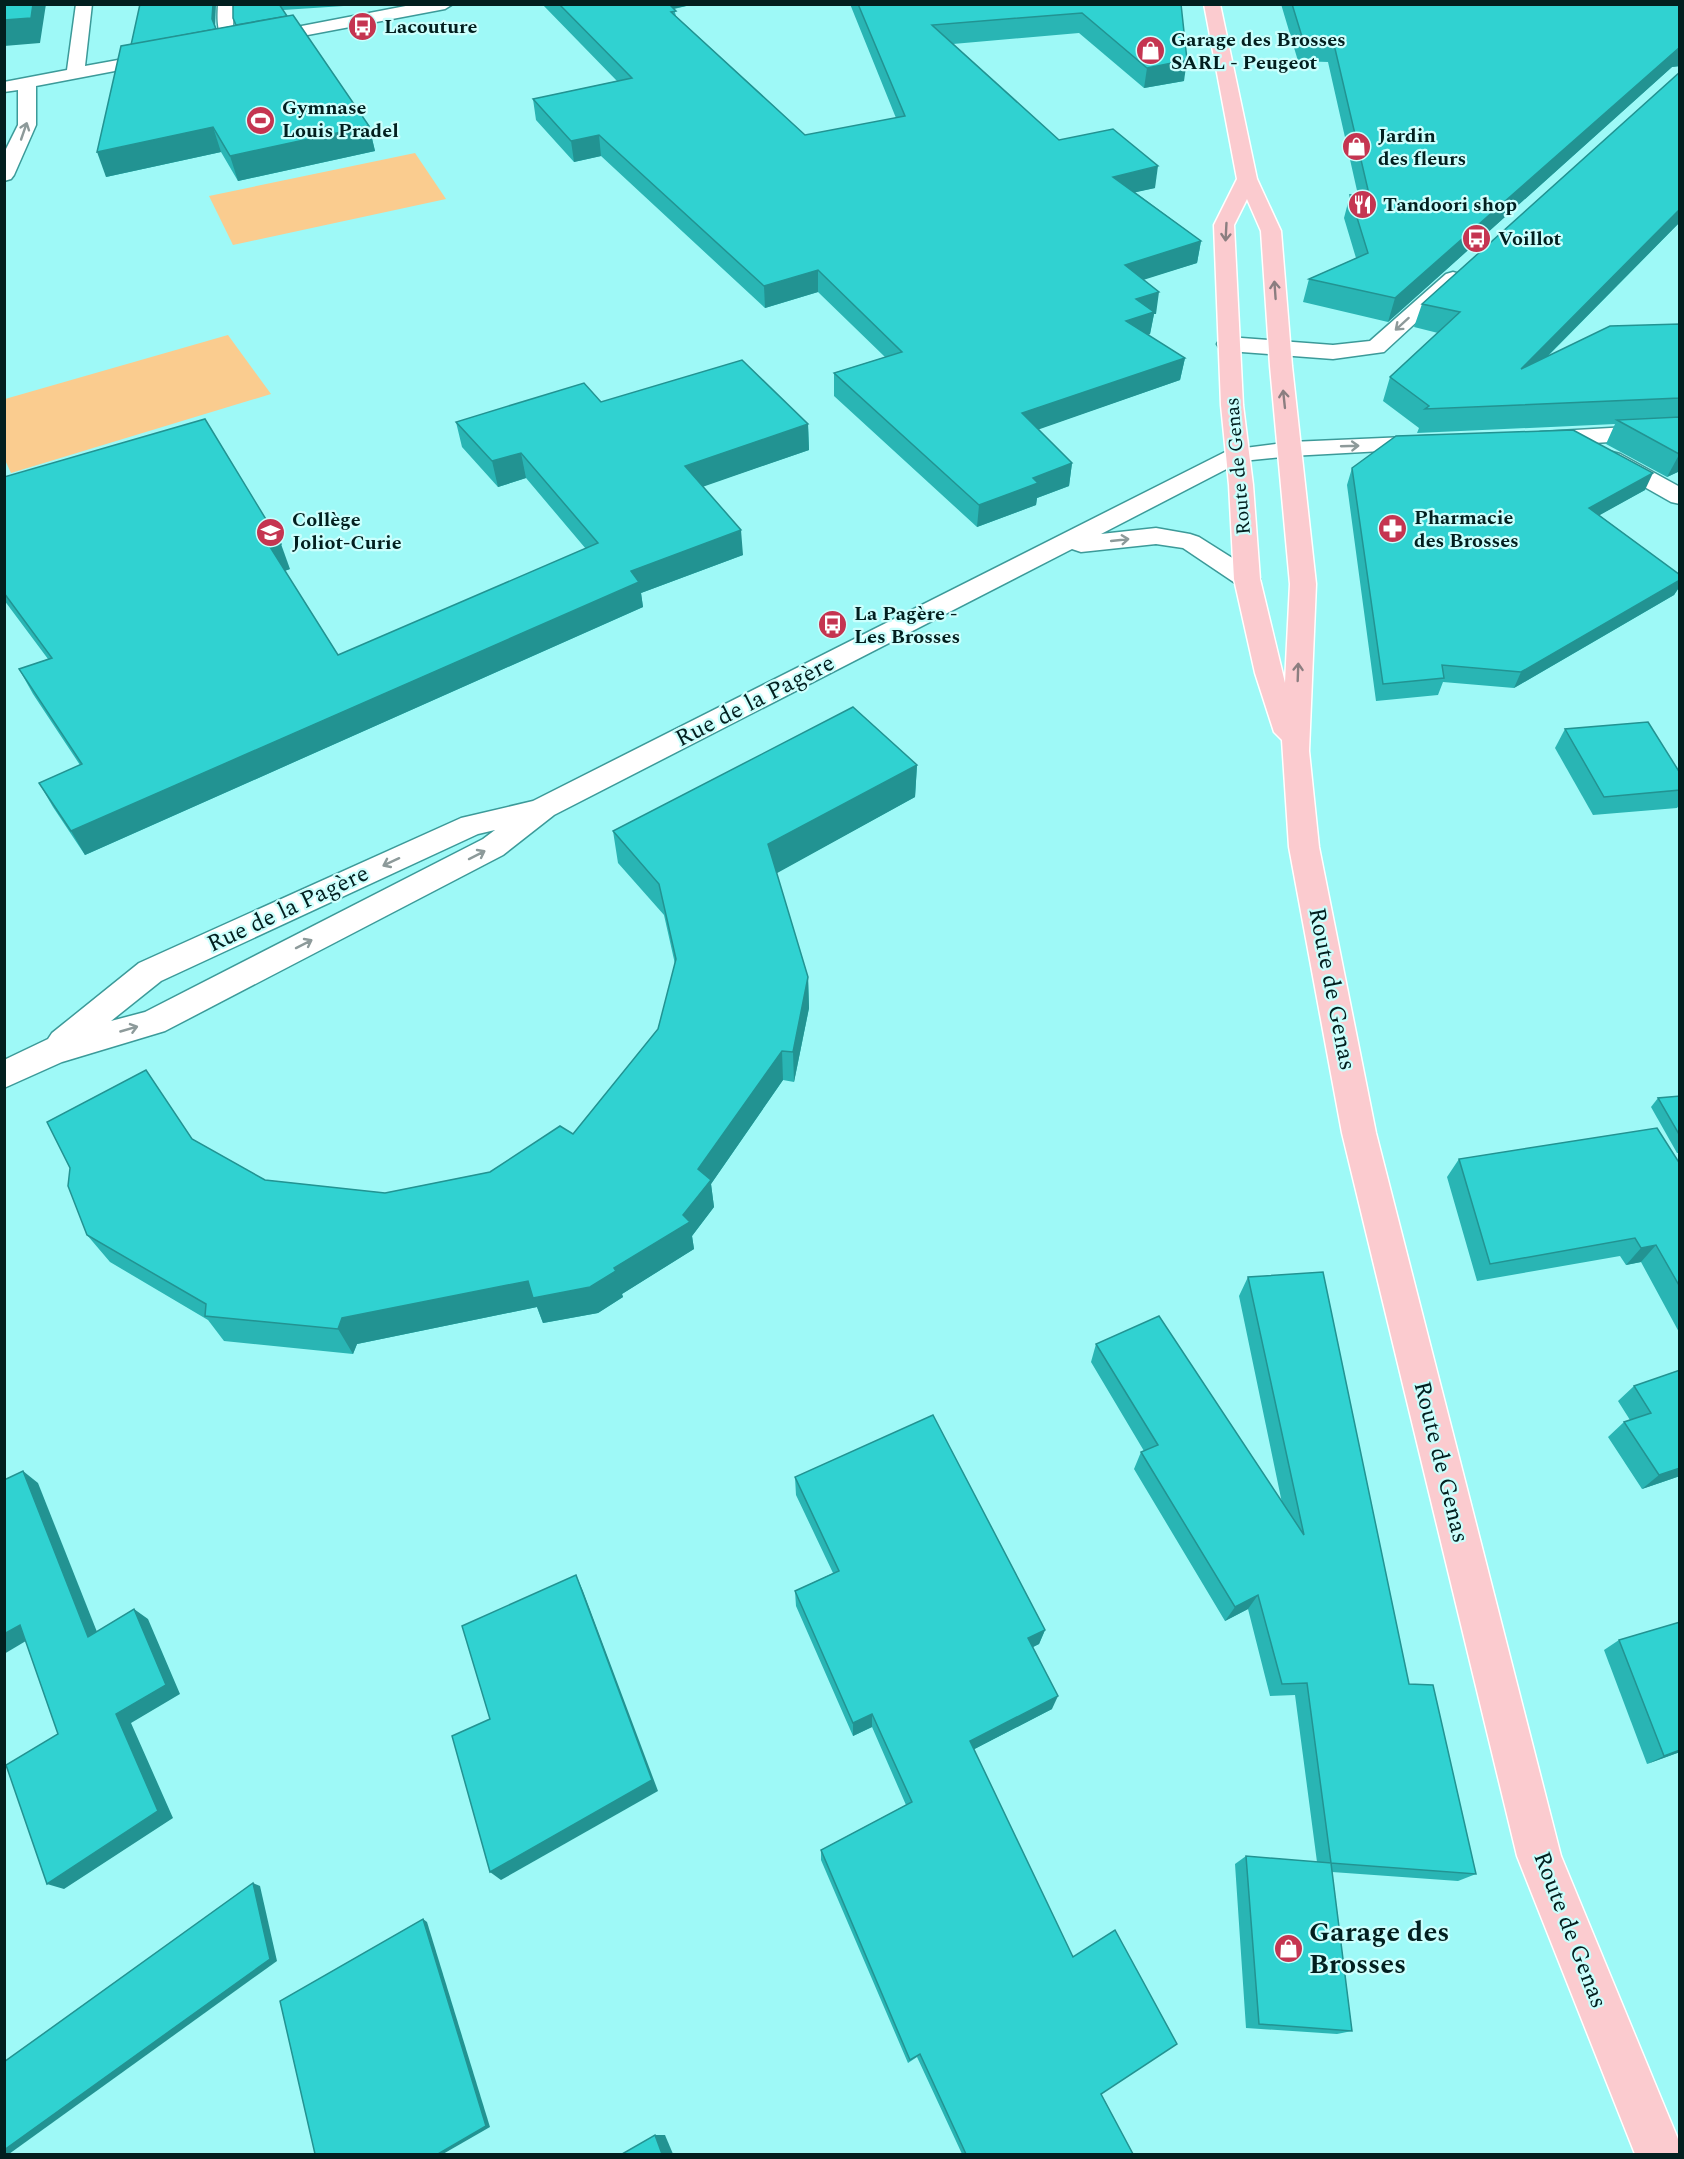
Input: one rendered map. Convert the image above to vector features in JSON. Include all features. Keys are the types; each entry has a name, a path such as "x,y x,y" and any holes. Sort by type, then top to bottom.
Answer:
{"main road":[{"name":"Route de Genas","path":"1212,4 1247,179 1271,231 1279,348 1303,584 1295,751 1304,847 1359,1133 1539,1856 1659,2154"},
{"name":"Route de Genas","path":"1247,179 1224,225 1228,344 1247,579 1268,673 1295,751"}],"street":[{"path":"75,74 84,4"},
{"path":"226,4 225,28 233,44"},
{"path":"211,48 445,4"},
{"path":"322,5 322,27"},
{"path":"4,87 177,54"},
{"path":"4,175 27,125 27,83"},
{"path":"1228,344 1333,352 1376,347 1470,262"},
{"path":"1516,440 1680,431"},
{"path":"1573,438 1680,497"},
{"name":"Rue de la Pagère","path":"4,1075 53,1051 154,1022 493,847 544,808 1237,455 1291,449 1448,442"},
{"name":"Rue de la Pagère","path":"1062,546 1156,536 1190,542 1247,579"},
{"name":"Rue de la Pagère","path":"53,1051 150,972 471,825 544,808"}],"shaded area":[{"path":"415,153 446,199 233,245 209,196"},
{"path":"228,335 271,394 11,473 5,460 5,399"}],"building":[{"path":"4,4 33,4 31,18 4,20"},
{"path":"140,4 213,4 212,19 216,29 131,45"},
{"path":"233,4 279,4 287,16 236,25 233,18"},
{"path":"559,4 669,4 676,11 671,12 805,135 905,116 858,4 1181,4 1187,60 1147,68 1082,13 932,25 1059,140 1113,129 1158,166 1113,177 1201,241 1125,265 1159,292 1136,299 1154,312 1126,321 1185,358 1022,413 1072,463 1033,478 1038,483 979,505 834,373 902,352 818,270 764,286 599,135 571,141 533,99 632,78"},
{"path":"1292,4 1680,4 1680,47 1395,298 1309,279 1368,253 1350,195 1369,194 1333,40 1303,40"},
{"path":"293,15 369,126 230,156 213,127 97,152 121,46"},
{"path":"1680,72 1680,209 1521,369 1610,326 1680,324 1680,398 1425,409 1429,406 1390,377 1460,312 1422,304"},
{"path":"742,360 808,424 685,466 741,530 631,571 639,582 71,831 39,783 82,764 19,669 52,658 4,593 4,477 205,419 281,544 270,547 338,655 598,543 521,453 492,461 456,422 584,383 601,402"},
{"path":"1680,417 1679,454 1617,420"},
{"path":"1573,430 1653,473 1589,508 1680,575 1680,580 1521,672 1442,665 1444,678 1383,684 1352,468 1396,436"},
{"path":"853,707 917,765 768,844 808,977 793,1052 782,1051 698,1169 711,1180 683,1215 690,1222 614,1268 616,1271 590,1287 533,1298 528,1281 342,1318 338,1329 205,1316 206,1304 87,1235 68,1186 70,1168 47,1122 146,1070 192,1139 265,1180 385,1193 490,1172 560,1126 573,1134 658,1029 676,959 659,884 613,831"},
{"path":"1648,722 1680,773 1680,790 1604,797 1565,729"},
{"path":"1680,1096 1680,1136 1658,1098"},
{"path":"1657,1128 1680,1164 1680,1287 1656,1245 1641,1248 1635,1238 1490,1264 1459,1159"},
{"path":"1323,1272 1409,1684 1433,1685 1476,1874 1331,1863 1307,1683 1282,1684 1258,1595 1235,1607 1141,1452 1158,1445 1096,1344 1159,1316 1304,1535 1248,1277"},
{"path":"1680,1370 1680,1468 1659,1475 1624,1422 1651,1413 1634,1386"},
{"path":"933,1415 1045,1630 1028,1638 1058,1696 970,1741 1073,1957 1115,1930 1177,2044 1101,2094 1133,2154 966,2154 920,2054 910,2060 821,1850 912,1802 872,1714 853,1723 795,1591 839,1571 795,1477"},
{"path":"23,1471 88,1637 134,1609 166,1685 116,1714 158,1811 47,1884 6,1765 58,1734 20,1625 4,1634 4,1480"},
{"path":"576,1575 652,1780 490,1872 452,1736 490,1719 462,1626"},
{"path":"1680,1622 1680,1750 1664,1756 1619,1640"},
{"path":"1246,1856 1331,1863 1352,2031 1259,2024"},
{"path":"253,1883 270,1959 4,2150 4,2062"},
{"path":"423,1919 486,2126 438,2154 315,2154 280,2001"},
{"path":"655,2135 662,2154 622,2154"}],"place":[{"name":"Lacouture","path":"363,27"},
{"name":"Garage des Brosses SARL - Peugeot","path":"1150,51"},
{"name":"Gymnase Louis Pradel","path":"261,120"},
{"name":"Jardin des fleurs","path":"1357,147"},
{"name":"Tandoori shop","path":"1362,205"},
{"name":"Voillot","path":"1477,239"},
{"name":"Pharmacie des Brosses","path":"1393,529"},
{"name":"Collège Joliot-Curie","path":"271,532"},
{"name":"La Pagère - Les Brosses","path":"833,625"},
{"name":"Garage des Brosses","path":"1288,1948"}]}
